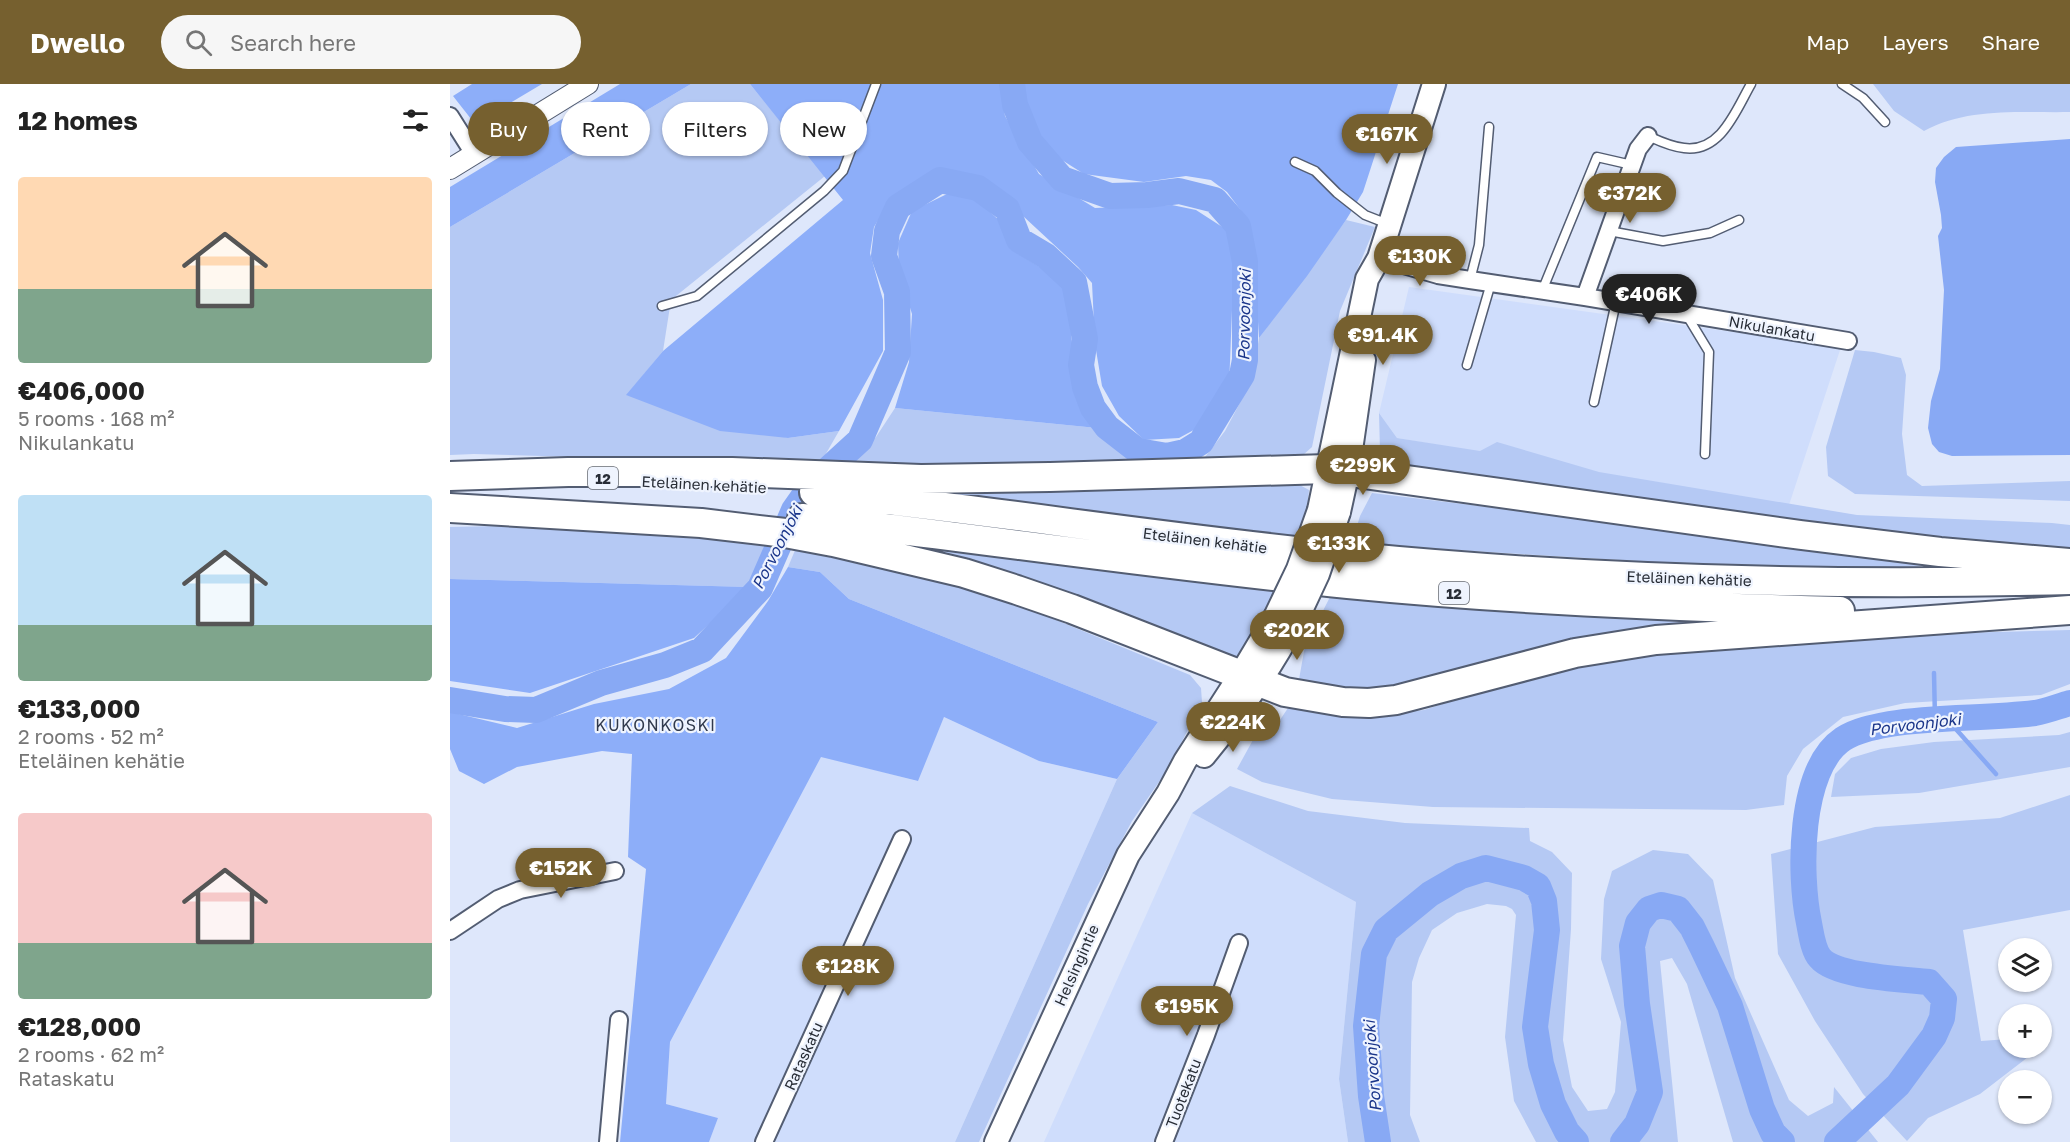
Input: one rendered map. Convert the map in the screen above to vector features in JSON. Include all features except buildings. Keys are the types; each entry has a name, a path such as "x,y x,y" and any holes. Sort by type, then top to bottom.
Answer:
{"highway":[{"path":"858,486 921,479 1338,470 1801,535 1951,553 2070,563"},
{"name":"Eteläinen kehätie","path":"450,477 760,479 858,486 1232,543 1354,557 1583,573 1784,581 1948,583 2070,580"},
{"name":"Eteläinen kehätie","path":"450,507 553,505 741,520 837,532 1474,595 1727,608 1840,611 2070,609"},
{"path":"837,532 1072,609 1285,692 1343,702 1369,703 1396,700 1575,653 1656,640 2070,609"}],"main road":[{"name":"Helsingintie","path":"996,1142 1110,890 1133,846 1168,793 1185,761 1251,678 1286,618 1298,569 1329,511 1367,338 1377,282 1378,258 1434,84"}],"street":[{"path":"549,108 588,84"},
{"path":"450,116 468,144"},
{"path":"1586,297 1638,149 1648,136"},
{"path":"450,168 471,156"},
{"name":"Nikulankatu","path":"1378,258 1438,275 1686,313 1848,341"},
{"name":"Rataskatu","path":"764,1142 902,839"},
{"path":"450,931 498,899 520,890 615,871"},
{"name":"Tuotekatu","path":"1164,1142 1239,943"},
{"path":"608,1142 619,1020"}],"lane":[{"path":"662,306 697,296 824,191 843,171 876,84"},
{"path":"1648,136 1686,149 1700,148 1714,141 1723,132 1751,84"},
{"path":"1842,84 1863,99 1885,122"},
{"path":"1470,280 1479,245 1489,127"},
{"path":"1542,291 1597,157 1632,165"},
{"path":"1295,162 1315,171 1365,215 1389,225"},
{"path":"1609,231 1663,241 1710,233 1739,220"},
{"path":"1467,365 1491,283"},
{"path":"1594,402 1617,302"},
{"path":"1686,313 1709,352 1705,454"}],"shaded area":[{"path":"472,84 542,84 512,102 468,102 468,115 453,96"},
{"path":"620,84 691,84 650,108 650,102 590,102"},
{"path":"691,84 750,84 765,102 662,102 662,156 768,156 768,106 780,121 780,156 809,156 825,176 671,300 663,351 627,395 788,438 839,431 820,464 450,455 450,227 570,156 650,156 650,108"},
{"path":"750,84 1000,84 1005,116 1039,174 1095,208 1172,205 1196,210 1227,230 1234,259 1229,387 1203,425 1179,438 1144,440 1119,416 1102,386 1095,344 1092,283 1078,267 983,179 936,170 890,201 874,227 870,253 883,300 883,351 839,431 788,438 720,431 626,395 663,351 843,200 808,156 867,156 867,102 780,102 780,121 768,106 768,102 764,102"},
{"path":"1022,84 1398,84 1363,192 1307,276 1259,338 1255,273 1248,220 1227,192 1211,180 1186,176 1144,182 1084,174 1054,155 1029,120"},
{"path":"1873,84 2070,84 2070,112 2014,112 1977,115 1941,123 1924,131 1894,111"},
{"path":"561,120 561,156 570,156 450,227 450,187 501,156 549,156 549,127"},
{"path":"2070,139 2070,455 1952,456 1939,452 1932,444 1928,428 1931,401 1940,369 1944,290 1938,236 1942,228 1935,182 1936,168 1956,147"},
{"path":"947,194 975,198 1003,224 1012,250 1061,280 1068,298 1076,387 1097,428 895,408 909,362 912,314 899,272 898,243 912,211"},
{"path":"1346,220 1375,227 1340,311 1312,447 1303,455 1202,461 1225,431 1252,380 1259,338"},
{"path":"1409,287 1841,347 1789,505 1397,438 1379,413"},
{"path":"1855,350 1901,358 1906,375 1902,434 1907,475 1922,486 2070,481 2070,501 1855,494 1828,476 1826,447"},
{"path":"895,408 1097,428 1127,457 1153,464 1019,469 849,463 876,437"},
{"path":"1379,413 1397,438 1480,451 1497,442 1599,472 1857,515 2070,525 2070,552 1994,549 1376,466 1380,451"},
{"path":"1296,483 1309,490 1306,522 1301,539 947,493"},
{"path":"1372,493 1949,563 1887,570 1669,563 1371,545 1353,539 1360,516"},
{"path":"539,525 770,545 749,587 450,579 450,527"},
{"path":"796,548 971,589 1044,615 1190,675 1201,688 1202,702 1168,769 1132,821 1088,904 979,1142 955,1142 1117,779 1158,722 849,599 820,572 788,567"},
{"path":"927,549 1277,591 1237,665 925,553"},
{"path":"788,567 820,572 849,599 1158,722 1117,779 1039,761 944,717 918,781 821,757 670,1042 666,1104 718,1118 709,1142 620,1142 646,869 628,857 632,754 602,751 517,767 484,784 459,771 450,749 450,712 517,728 594,704 669,689 726,658 768,601"},
{"path":"450,579 749,587 694,638 530,693 450,681"},
{"path":"1330,597 1709,624 1386,694 1298,685 1305,646"},
{"path":"2070,630 2070,684 2041,695 1905,703 1843,717 1803,749 1787,776 1784,805 1746,810 1433,807 1332,799 1262,782 1237,769 1254,738 1278,723 1290,705 1346,718 1424,710 1537,673 1638,653 1783,641"},
{"path":"944,717 1039,761 1117,779 955,1142 709,1142 718,1118 666,1104 670,1042 821,756 917,781"},
{"path":"2070,732 2070,767 1919,793 1831,797 1835,774 1851,758 1881,749 1934,742 2059,735"},
{"path":"1230,786 1308,811 1405,823 1529,828 1530,841 1552,852 1572,873 1571,929 1563,1040 1572,1087 1588,1111 1607,1109 1615,1092 1621,1022 1601,959 1604,899 1612,871 1653,850 1688,854 1713,880 1735,978 1789,1100 1808,1116 1833,1103 1834,1087 1878,1142 1733,1142 1687,984 1672,958 1660,961 1678,1142 1536,1142 1514,1101 1505,1037 1516,915 1506,906 1487,904 1457,913 1432,930 1419,958 1412,982 1410,1115 1420,1142 1348,1142 1339,1079 1356,902 1192,813"},
{"path":"2070,795 2070,910 1963,930 1981,1041 1998,1040 1998,1058 2027,1058 2011,1070 1998,1070 1998,1080 1980,1094 1928,1118 1907,1141 1863,1094 1815,1021 1778,954 1771,854 1875,827 2000,818"},
{"path":"1192,813 1356,902 1339,1079 1348,1142 1044,1142"}],"waterway":[{"name":"Porvoonjoki","path":"450,700 505,709 536,710 601,683 665,665 702,650 760,588 794,510 813,483 860,440 898,352 897,292 884,256 887,231 898,207 940,180 978,188 1007,209 1019,240 1046,256 1074,282 1085,339 1081,365 1085,387 1093,408 1107,427 1138,451 1167,456 1185,452 1201,442 1242,375 1245,360 1245,262 1238,226 1215,200 1179,191 1110,196 1062,179 1030,142 1015,105 1012,84"},
{"path":"1934,673 1935,719"},
{"name":"Porvoonjoki","path":"1837,1142 1898,1085 1934,1036 1942,1018 1944,999 1929,982 1855,973 1828,964 1818,955 1806,903 1803,852 1805,825 1817,774 1828,754 1843,739 1866,729 1908,721 2035,713 2070,703"},
{"path":"1946,718 1996,774"},
{"name":"Porvoonjoki","path":"1378,1142 1371,1096 1366,1026 1374,954 1386,930 1430,894 1461,876 1486,868 1524,878 1538,886 1544,901 1547,930 1535,1027 1541,1064 1553,1104 1567,1132 1576,1142"},
{"name":"Porvoonjoki","path":"1623,1142 1637,1124 1650,1092 1637,1004 1632,946 1638,923 1649,909 1661,905 1678,909 1692,927 1730,1006 1762,1109 1773,1133 1782,1142"}],"district":[{"name":"KUKONKOSKI","path":"656,725"}]}
